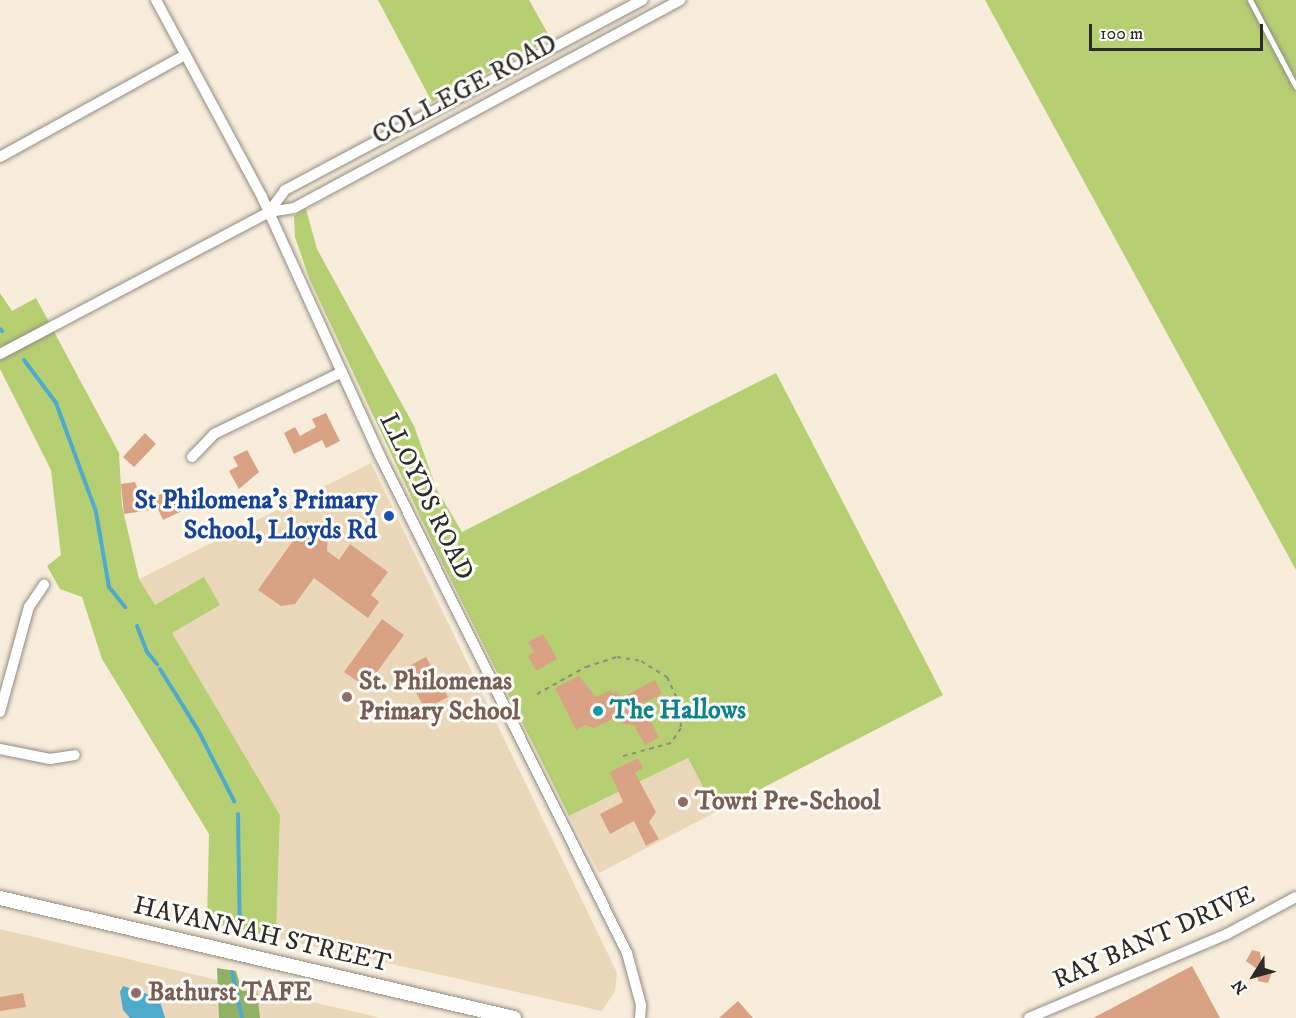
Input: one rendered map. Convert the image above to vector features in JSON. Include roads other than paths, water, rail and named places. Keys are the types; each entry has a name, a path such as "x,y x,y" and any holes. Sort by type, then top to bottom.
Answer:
{"street":[{"name":"LLOYDS ROAD","path":"156,0 269,212 340,373 627,953 641,1005 640,1018"},
{"name":"COLLEGE ROAD","path":"269,212 285,190 643,0"},
{"name":"COLLEGE ROAD","path":"0,354 269,212 294,208 681,0"},
{"path":"0,157 185,55"},
{"path":"192,457 214,434 340,373"},
{"path":"0,712 28,607 44,585"},
{"path":"0,749 50,759 75,755"},
{"name":"RAY BANT DRIVE","path":"1033,1017 1227,934 1296,897"},
{"name":"HAVANNAH STREET","path":"0,898 514,1018"}],"lane":[{"path":"1250,0 1296,87"}],"water":[{"path":"123,986 159,998 165,1018 130,1018 123,1010 120,992"}],"waterway":[{"path":"24,360 56,403 96,512 109,587 125,607"},
{"path":"137,626 147,652 157,664"},
{"path":"160,669 198,730 234,801"},
{"path":"238,814 240,936"},
{"path":"232,972 242,1018"}],"place":[{"name":"St Philomena's Primary School, Lloyds Rd","path":"389,516"},
{"name":"St. Philomenas Primary School","path":"347,697"},
{"name":"The Hallows","path":"598,711"},
{"name":"Towri Pre-School","path":"683,802"},
{"name":"Bathurst TAFE","path":"136,993"}]}
